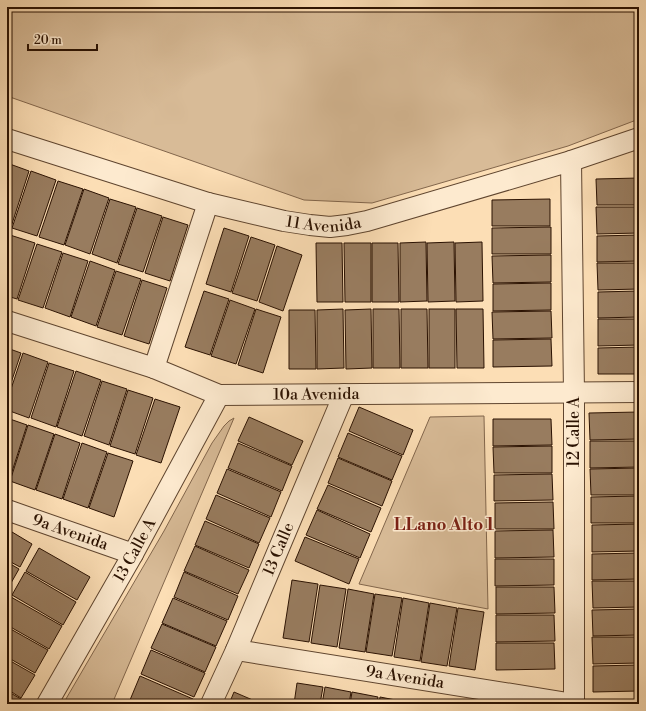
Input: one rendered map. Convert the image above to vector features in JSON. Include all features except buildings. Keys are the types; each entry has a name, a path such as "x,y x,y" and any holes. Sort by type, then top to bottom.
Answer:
{"street":[{"name":"11 Avenida","path":"7,139 208,203 284,221 330,227 367,221 572,161 639,138"},
{"name":"12 Calle A","path":"572,161 574,704"},
{"path":"154,368 208,203"},
{"name":"10a Avenida","path":"7,321 154,368 219,395 639,392"},
{"name":"13 Calle","path":"211,704 236,650 344,394"},
{"name":"13 Calle A","path":"47,704 133,554 219,395"},
{"name":"9a Avenida","path":"7,510 133,554"},
{"name":"9a Avenida","path":"236,650 574,704"}],"shaded area":[{"path":"7,7 639,7 639,119 568,146 372,203 304,200 7,96"},
{"path":"484,416 488,609 359,584 430,417"},
{"path":"234,418 112,704 63,704 164,531 212,443 224,426"}],"district":[{"name":"LLano Alto 1","path":"444,525"}]}
